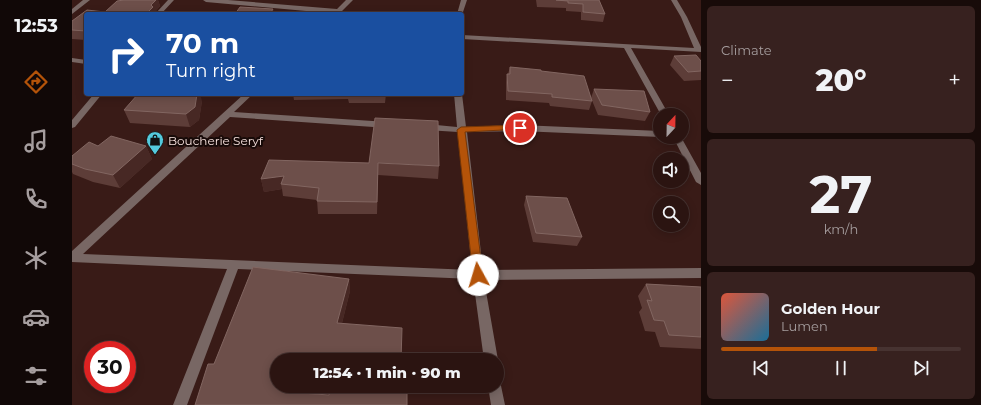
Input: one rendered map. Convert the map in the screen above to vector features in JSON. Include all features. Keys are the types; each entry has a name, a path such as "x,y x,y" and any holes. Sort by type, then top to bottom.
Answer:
{"street":[{"path":"72,12 87,0"},
{"path":"160,12 171,0"},
{"path":"206,0 326,12"},
{"path":"337,12 350,0"},
{"path":"461,12 464,0"},
{"path":"464,37 700,50 674,0"},
{"path":"626,45 661,108"},
{"path":"72,60 84,62"},
{"path":"72,125 96,96"},
{"path":"72,258 248,96"},
{"path":"458,96 478,275 490,353"},
{"path":"228,114 399,125"},
{"path":"415,126 461,130 520,128 653,134"},
{"path":"681,144 701,182"},
{"path":"72,258 478,275 701,273"},
{"path":"180,405 234,265"},
{"path":"496,393 498,405"}],"building":[{"path":"156,0 151,5 153,7 148,12 105,12 117,1"},
{"path":"556,0 599,0 605,14 583,12 583,4 568,3 568,1"},
{"path":"240,7 273,9 271,12 236,12"},
{"path":"87,10 105,12 84,12"},
{"path":"84,12 84,31 72,30 72,21"},
{"path":"696,55 701,61 701,71 688,72 674,56"},
{"path":"510,67 584,76 592,101 552,97 552,94 508,91 507,74 510,74"},
{"path":"594,89 644,91 650,112 602,105"},
{"path":"136,96 197,96 195,107 186,114 124,110"},
{"path":"375,118 438,121 439,166 378,163 377,202 317,201 319,188 281,184 284,176 261,179 269,160 369,163"},
{"path":"111,136 146,146 113,175 85,169 72,164 72,156 89,142 98,146"},
{"path":"526,196 567,198 582,237 536,233"},
{"path":"253,267 349,279 337,323 402,328 401,353 270,353 270,393 329,395 329,393 407,393 407,405 195,405 208,364 214,364"},
{"path":"646,284 701,287 701,337 669,335 664,321 654,320 647,300 652,301"}],"place":[{"name":"Boucherie Seryf","path":"155,155"}],"route":[{"path":"478,275 461,130 520,128"}]}
